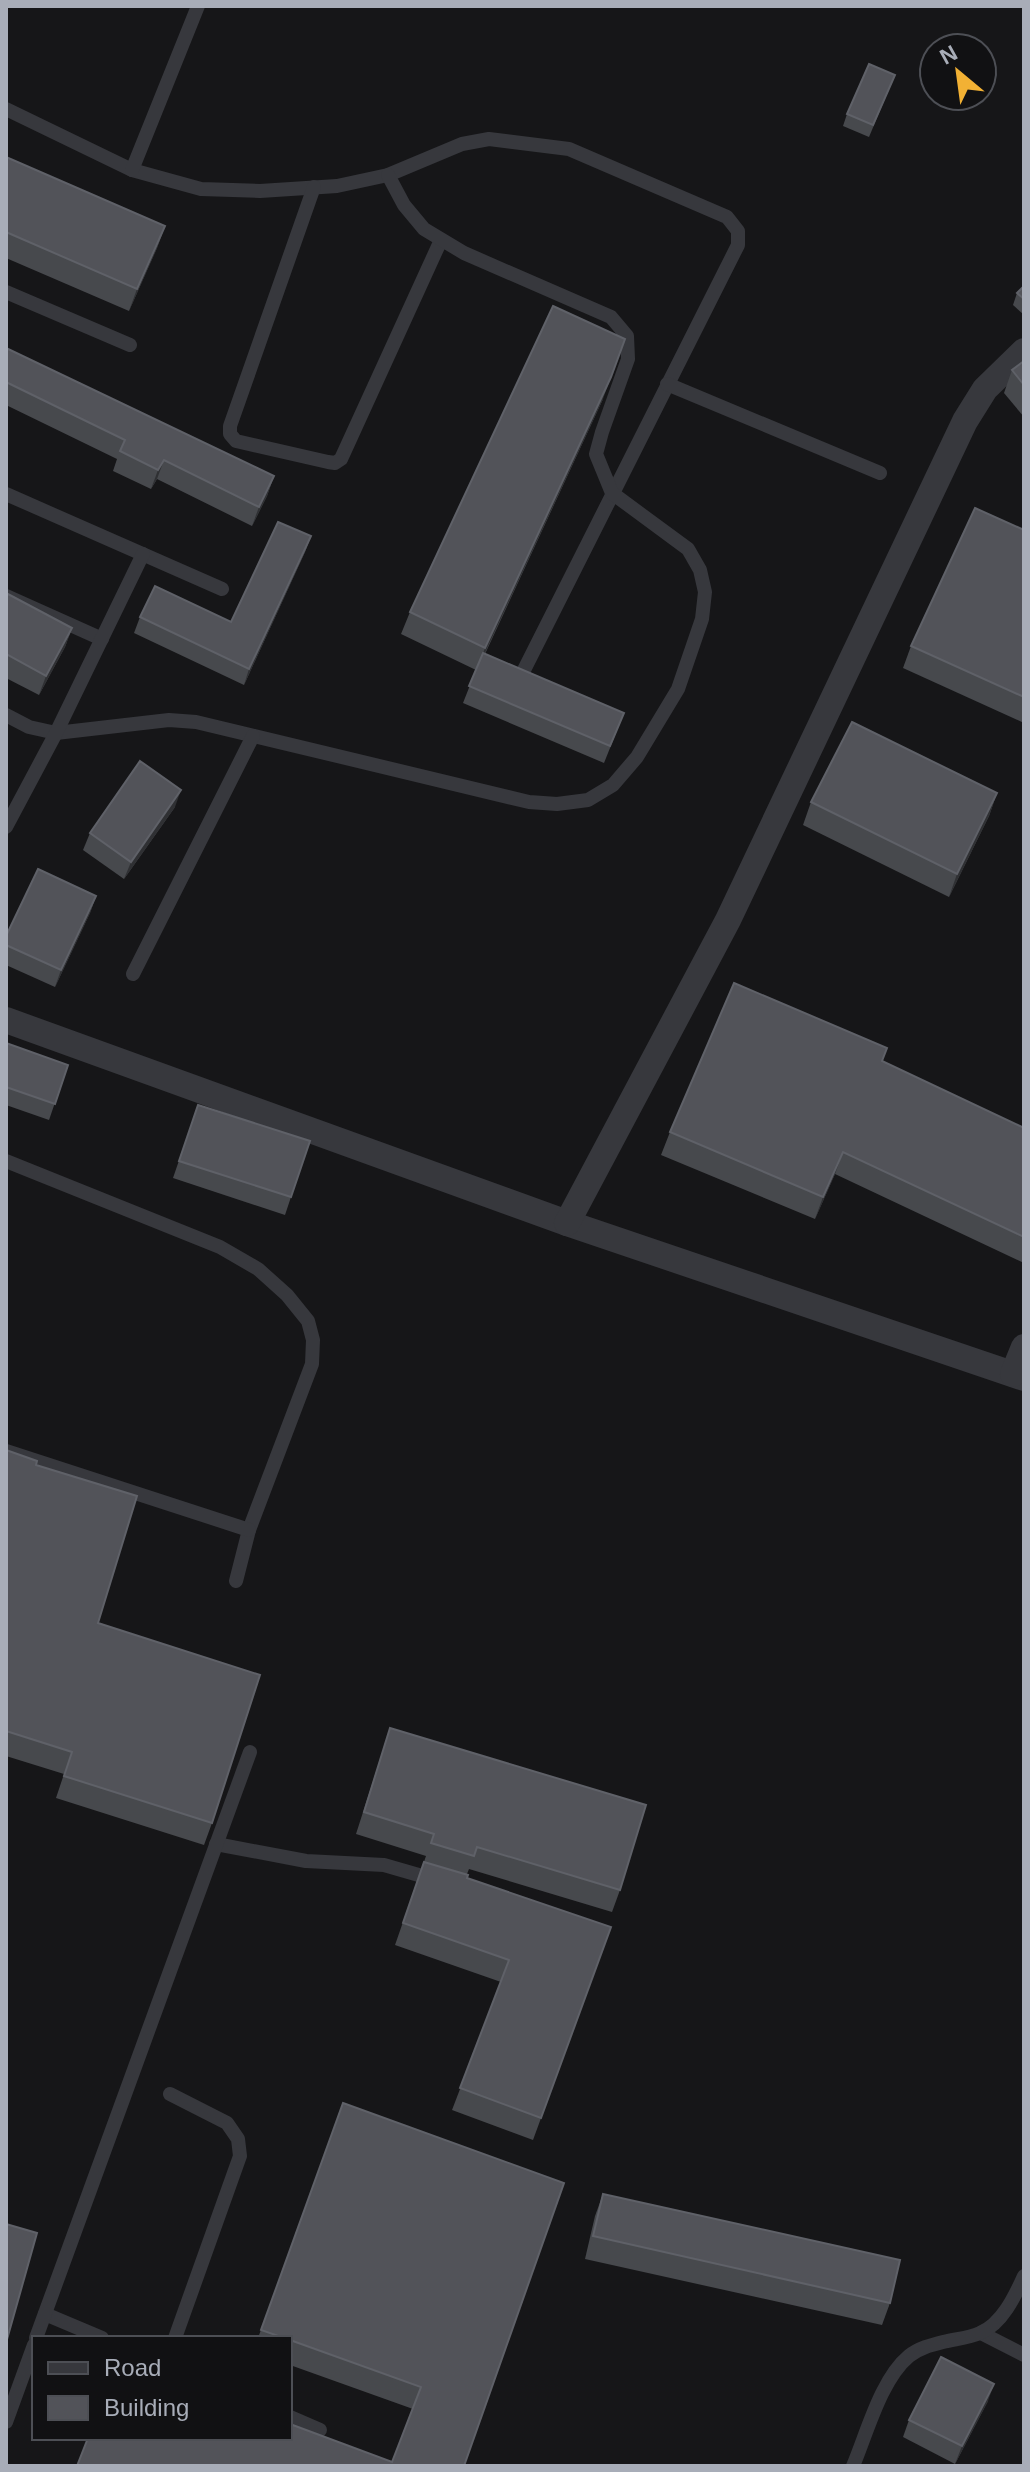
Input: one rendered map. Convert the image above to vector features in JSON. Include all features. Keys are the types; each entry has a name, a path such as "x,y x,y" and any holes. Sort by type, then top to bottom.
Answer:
{"street":[{"path":"567,1223 728,920 965,421 985,389 1024,351"},
{"path":"6,1020 567,1223 1019,1376 1024,1347"}],"lane":[{"path":"132,170 198,6"},
{"path":"6,109 132,170 201,189 260,191 337,186 388,175 462,144 489,139 569,149 727,217 738,231 738,245 523,672"},
{"path":"6,715 29,727 56,733 169,720 196,722 529,802 557,804 588,800 613,785 637,757 678,689 702,619 705,592 700,570 688,549 612,493 596,454 628,359 627,336 611,317 464,253 424,229 404,205 388,175"},
{"path":"314,187 230,426 230,434 236,441 328,462 335,463 341,459 441,240"},
{"path":"6,292 130,345"},
{"path":"667,384 880,473"},
{"path":"6,494 222,589"},
{"path":"6,827 56,733 143,554"},
{"path":"6,596 102,639"},
{"path":"133,974 253,736"},
{"path":"6,1161 220,1247 258,1269 287,1295 308,1321 313,1340 312,1364 249,1530 236,1581"},
{"path":"6,1451 249,1530"},
{"path":"37,2336 250,1752"},
{"path":"216,1844 306,1861 384,1865 444,1883"},
{"path":"170,2094 227,2123 238,2139 240,2156 176,2336"},
{"path":"853,2466 886,2386 897,2368 925,2347 981,2333 998,2320 1015,2297 1024,2276"},
{"path":"45,2314 97,2336"},
{"path":"981,2333 1024,2355"},
{"path":"6,2422 32,2350"},
{"path":"292,2418 320,2430"}],"building":[{"path":"869,64 895,75 873,125 847,114"},
{"path":"6,157 165,226 137,289 6,232"},
{"path":"1024,286 1024,299 1017,293"},
{"path":"553,306 625,339 611,377 485,648 410,612"},
{"path":"6,348 274,476 259,507 164,460 158,470 120,451 125,440 6,382"},
{"path":"1024,361 1024,385 1012,370"},
{"path":"975,508 1024,530 1024,697 911,646"},
{"path":"278,522 311,536 249,669 140,617 155,586 231,622"},
{"path":"6,593 72,628 46,676 6,654"},
{"path":"483,653 624,713 610,746 469,686"},
{"path":"852,722 997,793 957,874 811,802"},
{"path":"140,761 181,790 131,862 90,833"},
{"path":"38,869 96,896 61,970 6,945 6,936"},
{"path":"734,983 887,1048 882,1061 1024,1128 1024,1237 843,1152 823,1197 670,1132"},
{"path":"6,1043 68,1065 55,1104 6,1087"},
{"path":"198,1105 310,1141 291,1197 179,1161"},
{"path":"6,1450 37,1461 36,1465 137,1496 98,1623 260,1675 212,1823 64,1776 72,1752 6,1731"},
{"path":"390,1728 646,1805 620,1890 477,1847 474,1856 431,1843 434,1834 364,1812"},
{"path":"424,1862 611,1927 541,2118 460,2088 509,1960 403,1923"},
{"path":"343,2103 564,2183 464,2466 77,2466 87,2440 292,2440 292,2425 392,2462 421,2387 292,2341 292,2336 278,2336 261,2330"},
{"path":"603,2194 900,2260 890,2303 593,2236"},
{"path":"6,2224 37,2233 6,2343"},
{"path":"941,2357 994,2384 962,2446 909,2420"}]}
